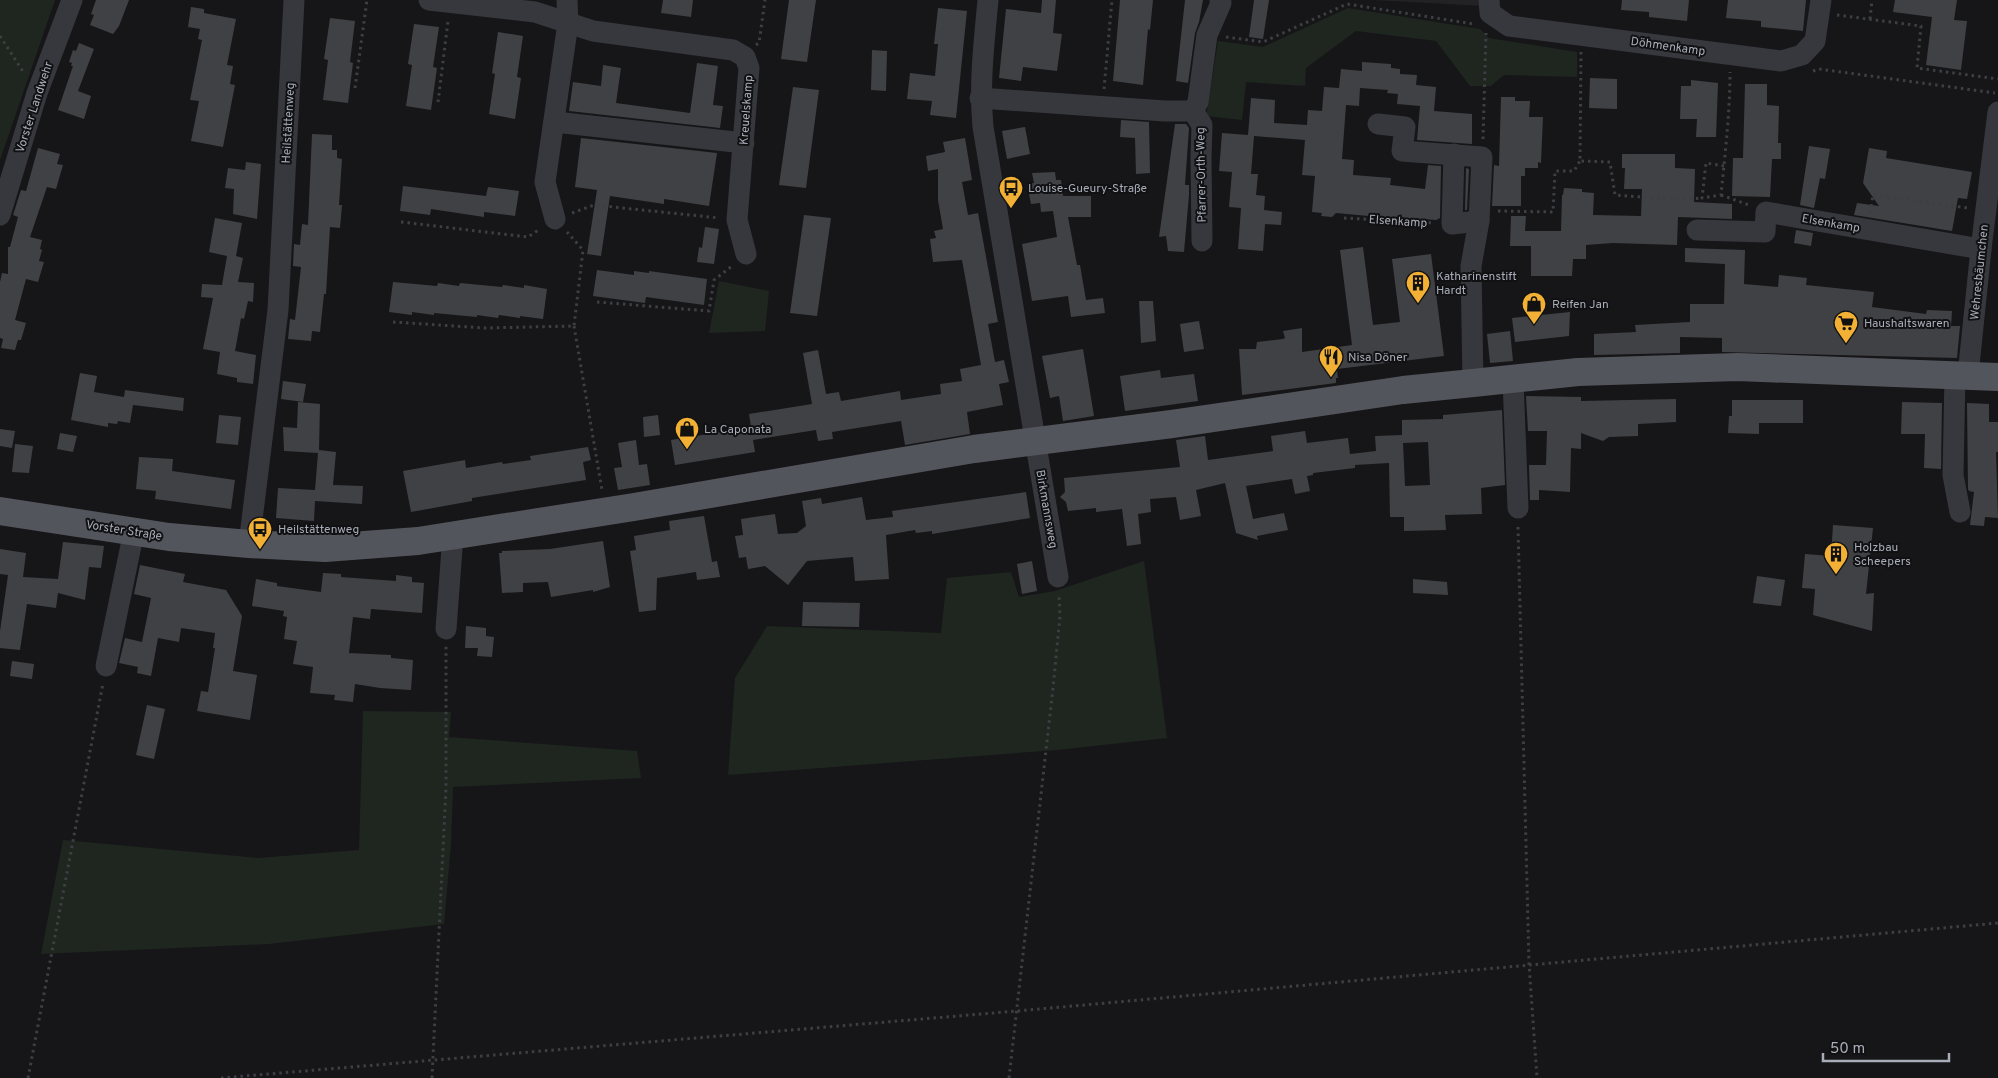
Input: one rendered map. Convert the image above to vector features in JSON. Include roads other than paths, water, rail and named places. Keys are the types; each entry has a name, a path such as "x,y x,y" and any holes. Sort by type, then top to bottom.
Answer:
{"main road":[{"name":"Vorster Straße","path":"0,510 169,537 325,548 418,541 453,536 974,449 1172,424 1403,390 1578,372 1738,367 1998,377"}],"street":[{"name":"Vorster Landwehr","path":"0,215 37,93 72,0"},
{"name":"Heilstättenweg","path":"249,544 278,310 294,0"},
{"name":"Kreuelskamp","path":"429,0 535,12 593,31 733,50 745,57 749,68 736,220 746,254"},
{"path":"555,218 545,182 568,23 567,0"},
{"path":"988,0 980,98 986,146 1035,441"},
{"name":"Pfarrer-Orth-Weg","path":"1193,111 1198,102 1207,35 1221,3 1220,0"},
{"name":"Döhmenkamp","path":"1490,6 1509,26 1782,61 1802,55 1815,41 1820,6"},
{"name":"Pfarrer-Orth-Weg","path":"980,98 1193,111"},
{"name":"Pfarrer-Orth-Weg","path":"1193,111 1202,125 1200,158 1202,241"},
{"name":"Wehresbäumchen","path":"1960,512 1953,475 1962,375 1986,211 1995,169 1998,112"},
{"path":"555,122 744,143"},
{"path":"1378,124 1405,127 1402,151 1482,157 1480,216 1471,266 1473,383"},
{"path":"1454,154 1452,224 1480,216"},
{"name":"Elsenkamp","path":"1697,230 1764,232 1766,212 1981,249"},
{"path":"1513,380 1518,508"},
{"name":"Birkmannsweg","path":"1035,441 1058,577"},
{"path":"106,666 134,531"},
{"path":"446,629 453,536"}],"place":[{"name":"Louise-Gueury-Straße","path":"1011,209"},
{"name":"Katharinenstift Hardt","path":"1418,304"},
{"name":"Reifen Jan","path":"1534,325"},
{"name":"Haushaltswaren","path":"1846,344"},
{"name":"Nisa Döner","path":"1331,378"},
{"name":"La Caponata","path":"687,450"},
{"name":"Heilstättenweg","path":"260,550"},
{"name":"Holzbau Scheepers","path":"1836,575"}]}
